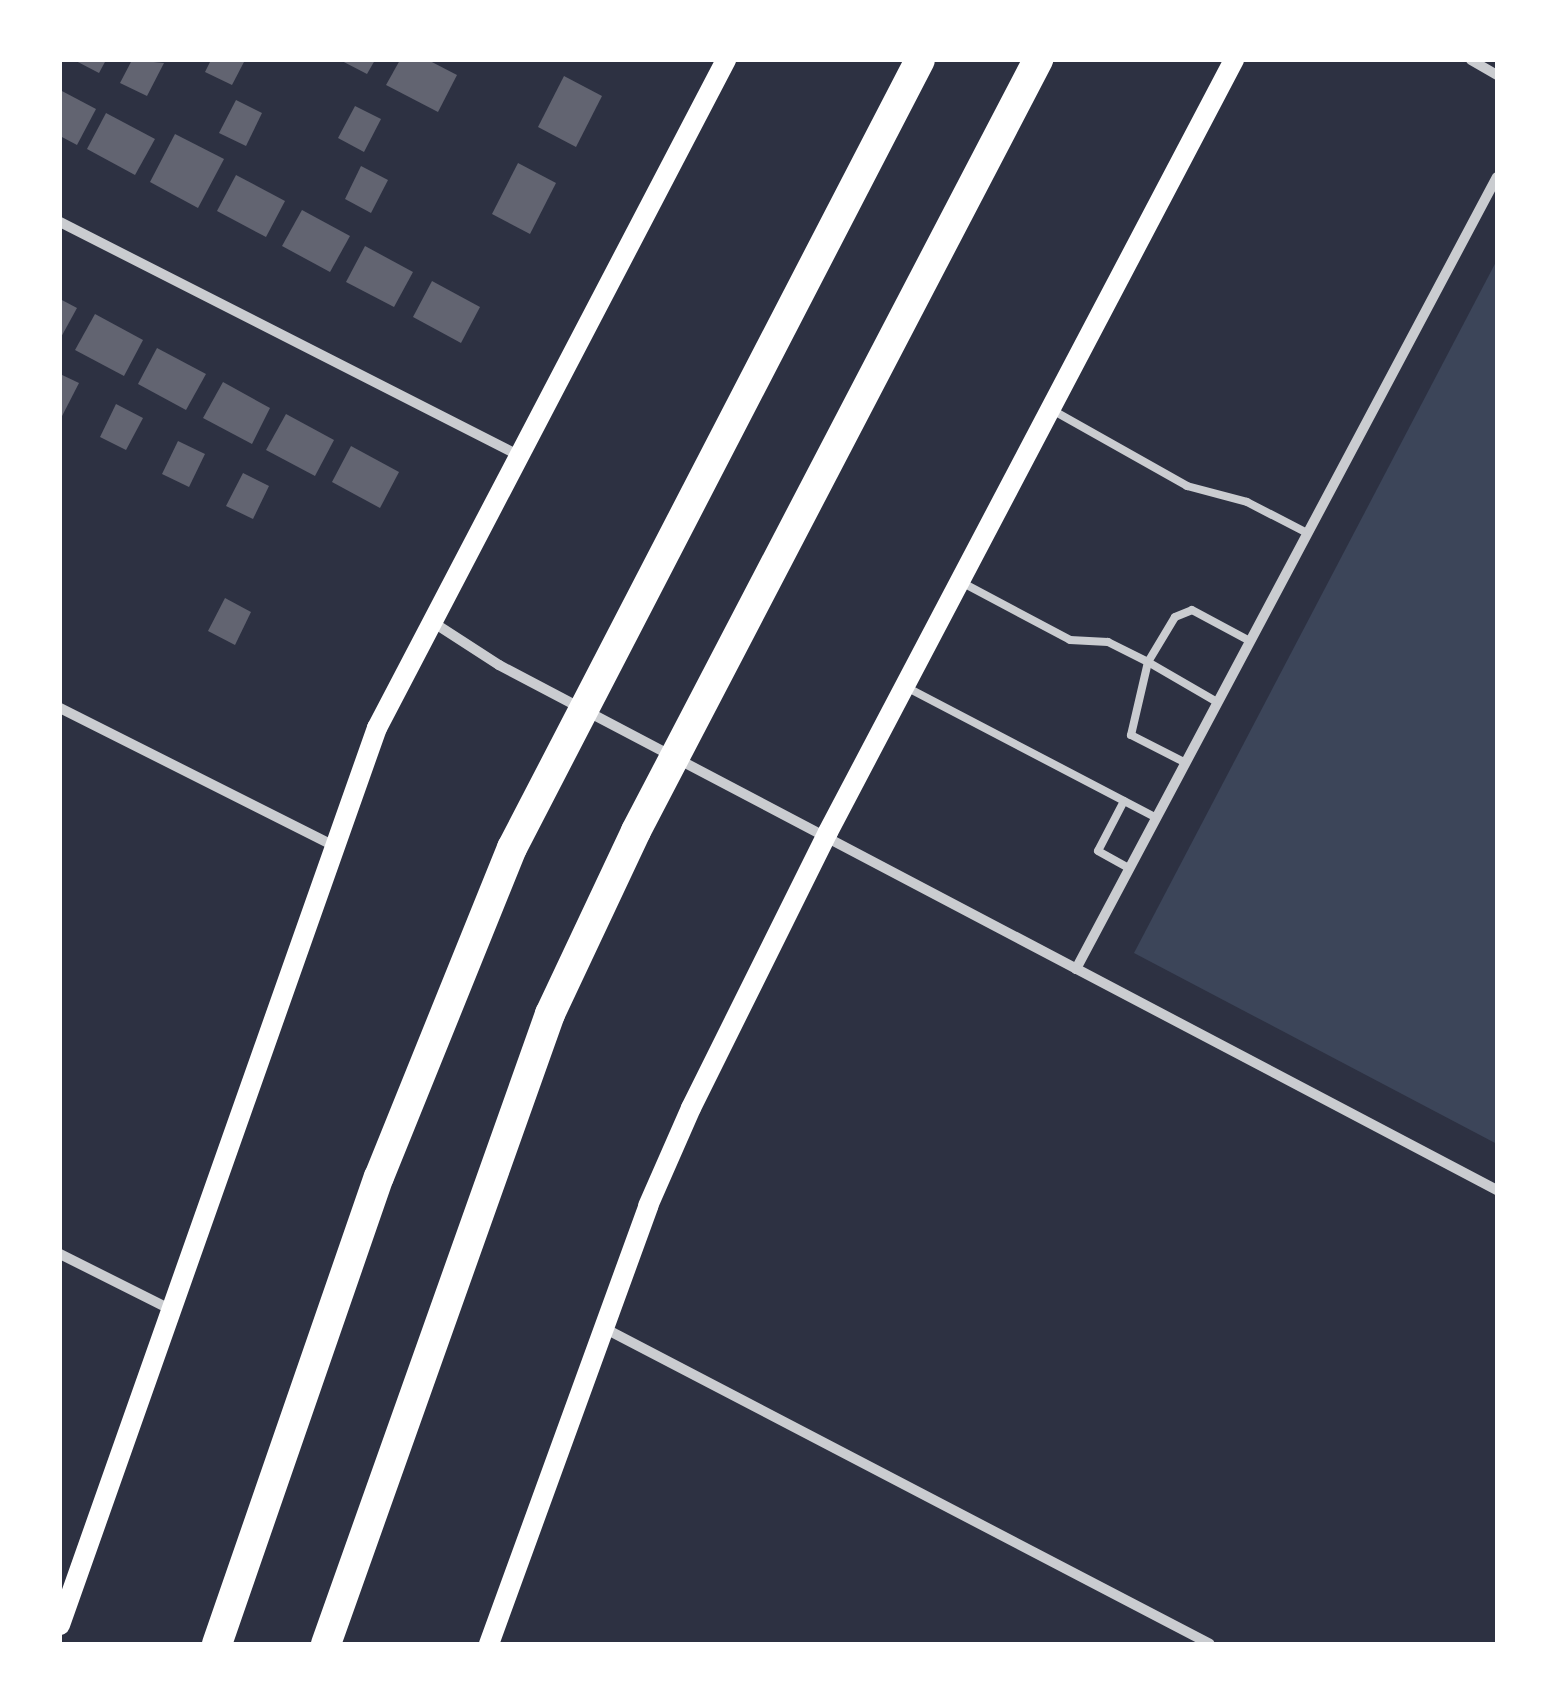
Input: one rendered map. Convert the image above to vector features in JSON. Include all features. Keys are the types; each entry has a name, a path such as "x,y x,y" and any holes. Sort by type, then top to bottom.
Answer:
{"highway":[{"path":"217,1644 380,1176 512,848 920,60"},
{"path":"326,1644 550,1014 636,831 1038,60"}],"main road":[{"path":"60,1625 168,1308 376,728 726,60"},
{"path":"490,1644 604,1328 692,1108 828,832 1234,60"}],"street":[{"path":"1471,60 1497,74"},
{"path":"1076,970 1305,532 1497,177"},
{"path":"60,222 520,456"},
{"path":"430,621 499,665 828,832 1076,970 1497,1190"},
{"path":"60,708 334,846"},
{"path":"60,1254 168,1308"},
{"path":"604,1328 1210,1644"}],"lane":[{"path":"1050,409 1187,486 1247,502 1305,532"},
{"path":"960,581 1070,640 1108,642 1217,702"},
{"path":"1184,762 1131,734 1148,662 1175,617 1192,610 1248,640"},
{"path":"904,686 1156,817"},
{"path":"1124,801 1098,851 1129,868"}],"shaded area":[{"path":"1497,260 1497,1144 1134,953"}],"building":[{"path":"74,60 106,60 99,73"},
{"path":"132,60 164,63 147,96 120,83"},
{"path":"211,60 245,60 232,85 205,72"},
{"path":"340,60 375,60 367,74"},
{"path":"400,60 428,60 457,75 438,112 386,85"},
{"path":"564,76 602,96 576,147 538,127"},
{"path":"60,90 96,109 77,145 60,136"},
{"path":"236,100 262,113 246,146 219,133"},
{"path":"355,106 381,119 364,152 338,138"},
{"path":"106,113 155,139 135,175 87,149"},
{"path":"175,134 224,159 198,208 150,182"},
{"path":"518,163 556,183 530,234 492,214"},
{"path":"361,166 388,180 371,213 345,199"},
{"path":"236,175 285,201 266,237 217,211"},
{"path":"302,210 350,236 330,272 282,246"},
{"path":"365,246 413,272 394,307 346,282"},
{"path":"432,281 480,307 461,343 413,317"},
{"path":"60,299 77,308 60,339"},
{"path":"95,314 143,340 124,376 75,350"},
{"path":"157,348 206,374 186,410 138,384"},
{"path":"60,374 79,383 60,420"},
{"path":"223,382 270,408 252,444 203,418"},
{"path":"116,404 143,418 126,450 100,437"},
{"path":"286,414 334,440 315,476 266,450"},
{"path":"178,441 205,454 189,487 162,474"},
{"path":"351,446 399,472 380,508 332,482"},
{"path":"243,473 269,486 253,519 226,506"},
{"path":"225,598 251,612 235,645 208,631"}]}
